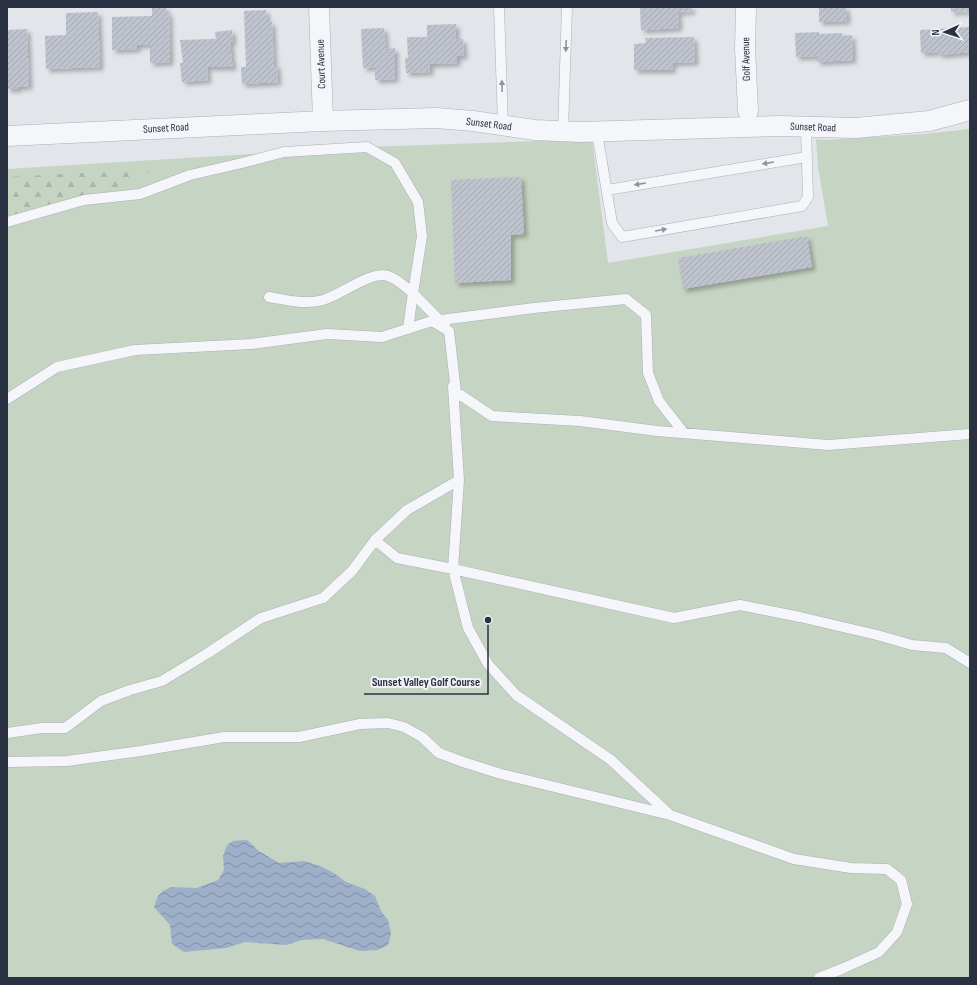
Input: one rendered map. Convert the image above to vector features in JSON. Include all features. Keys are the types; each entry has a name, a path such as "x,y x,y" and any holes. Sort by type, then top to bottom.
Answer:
{"street":[{"name":"Court Avenue","path":"319,7 323,121"},
{"name":"Golf Avenue","path":"746,7 745,48 748,111"},
{"name":"Sunset Road","path":"7,136 323,121 436,118 473,121 535,130 598,132 780,126 856,128 929,121 970,110"}],"lane":[{"path":"499,7 503,125"},
{"path":"563,131 567,7"},
{"path":"598,132 612,223 622,237 802,206 808,197 806,127"},
{"path":"7,222 84,200 140,194 190,175 242,164 284,152 367,147 395,163 418,202 422,236 408,329"},
{"path":"607,190 807,157"},
{"path":"268,298 303,303 324,300 374,276 386,275 396,279 413,293 450,330 456,392 492,416 580,421 657,431 828,445 970,434"},
{"path":"441,320 534,308 626,299 646,315 648,373 658,401 684,433"},
{"path":"7,399 57,367 135,350 251,344 327,334 382,337 432,321 450,330"},
{"path":"450,330 459,480 453,569 468,628 488,664 516,695 611,760 670,815"},
{"path":"7,732 42,728 65,728 101,701 130,690 162,681 261,618 323,598 352,571 375,540 407,510 459,480"},
{"path":"375,540 397,558 674,618 740,605 877,634 912,645 946,648 970,663"},
{"path":"7,762 67,761 141,751 224,737 299,737 360,724 388,723 410,730 422,737 439,753 501,774 670,815 794,859 851,868 888,869 900,880 907,904 897,932 879,952 819,978"}],"green space":[{"path":"970,129 970,978 7,978 7,169 367,147 592,139 608,263 828,226 818,167 816,139 824,140 924,134"},
{"path":"154,169 120,187 83,201 7,222 7,177"}],"water":[{"path":"247,840 259,851 279,863 304,861 320,866 334,873 346,882 365,889 375,896 381,911 388,920 391,934 388,945 378,950 360,951 323,939 302,940 286,945 245,942 226,948 184,952 172,944 170,925 154,907 158,896 163,891 171,887 197,888 218,880 224,870 223,856 227,845 233,841"}],"building":[{"path":"152,7 166,7 166,13 169,12 170,62 150,63 150,44 137,45 137,49 112,50 112,17 152,16"},
{"path":"692,7 692,11 678,12 679,28 641,30 640,8"},
{"path":"819,7 846,7 847,21 819,22"},
{"path":"951,7 970,7 970,11 951,12"},
{"path":"266,10 267,22 272,22 274,65 277,65 278,82 242,84 241,67 246,67 244,11"},
{"path":"98,12 100,67 46,69 45,36 66,35 66,13"},
{"path":"456,24 456,39 463,39 464,56 457,56 457,63 430,64 430,72 406,73 405,58 408,58 407,37 427,37 427,25"},
{"path":"970,27 970,52 940,55 939,52 921,53 920,30"},
{"path":"384,28 386,49 395,48 395,79 375,80 375,67 363,68 361,29"},
{"path":"27,29 29,86 18,87 18,89 7,89 7,30"},
{"path":"232,30 233,42 230,42 233,67 207,67 208,80 182,82 180,63 183,63 180,40 216,39 215,32"},
{"path":"819,32 819,34 842,33 842,36 852,35 853,60 817,62 817,56 796,57 795,33"},
{"path":"694,37 695,62 672,63 673,70 634,70 634,44 646,43 645,38"},
{"path":"521,177 524,234 511,235 511,280 455,283 451,180"},
{"path":"807,236 812,267 683,289 678,258"}],"place":[{"name":"Sunset Valley Golf Course","path":"488,620"}]}
